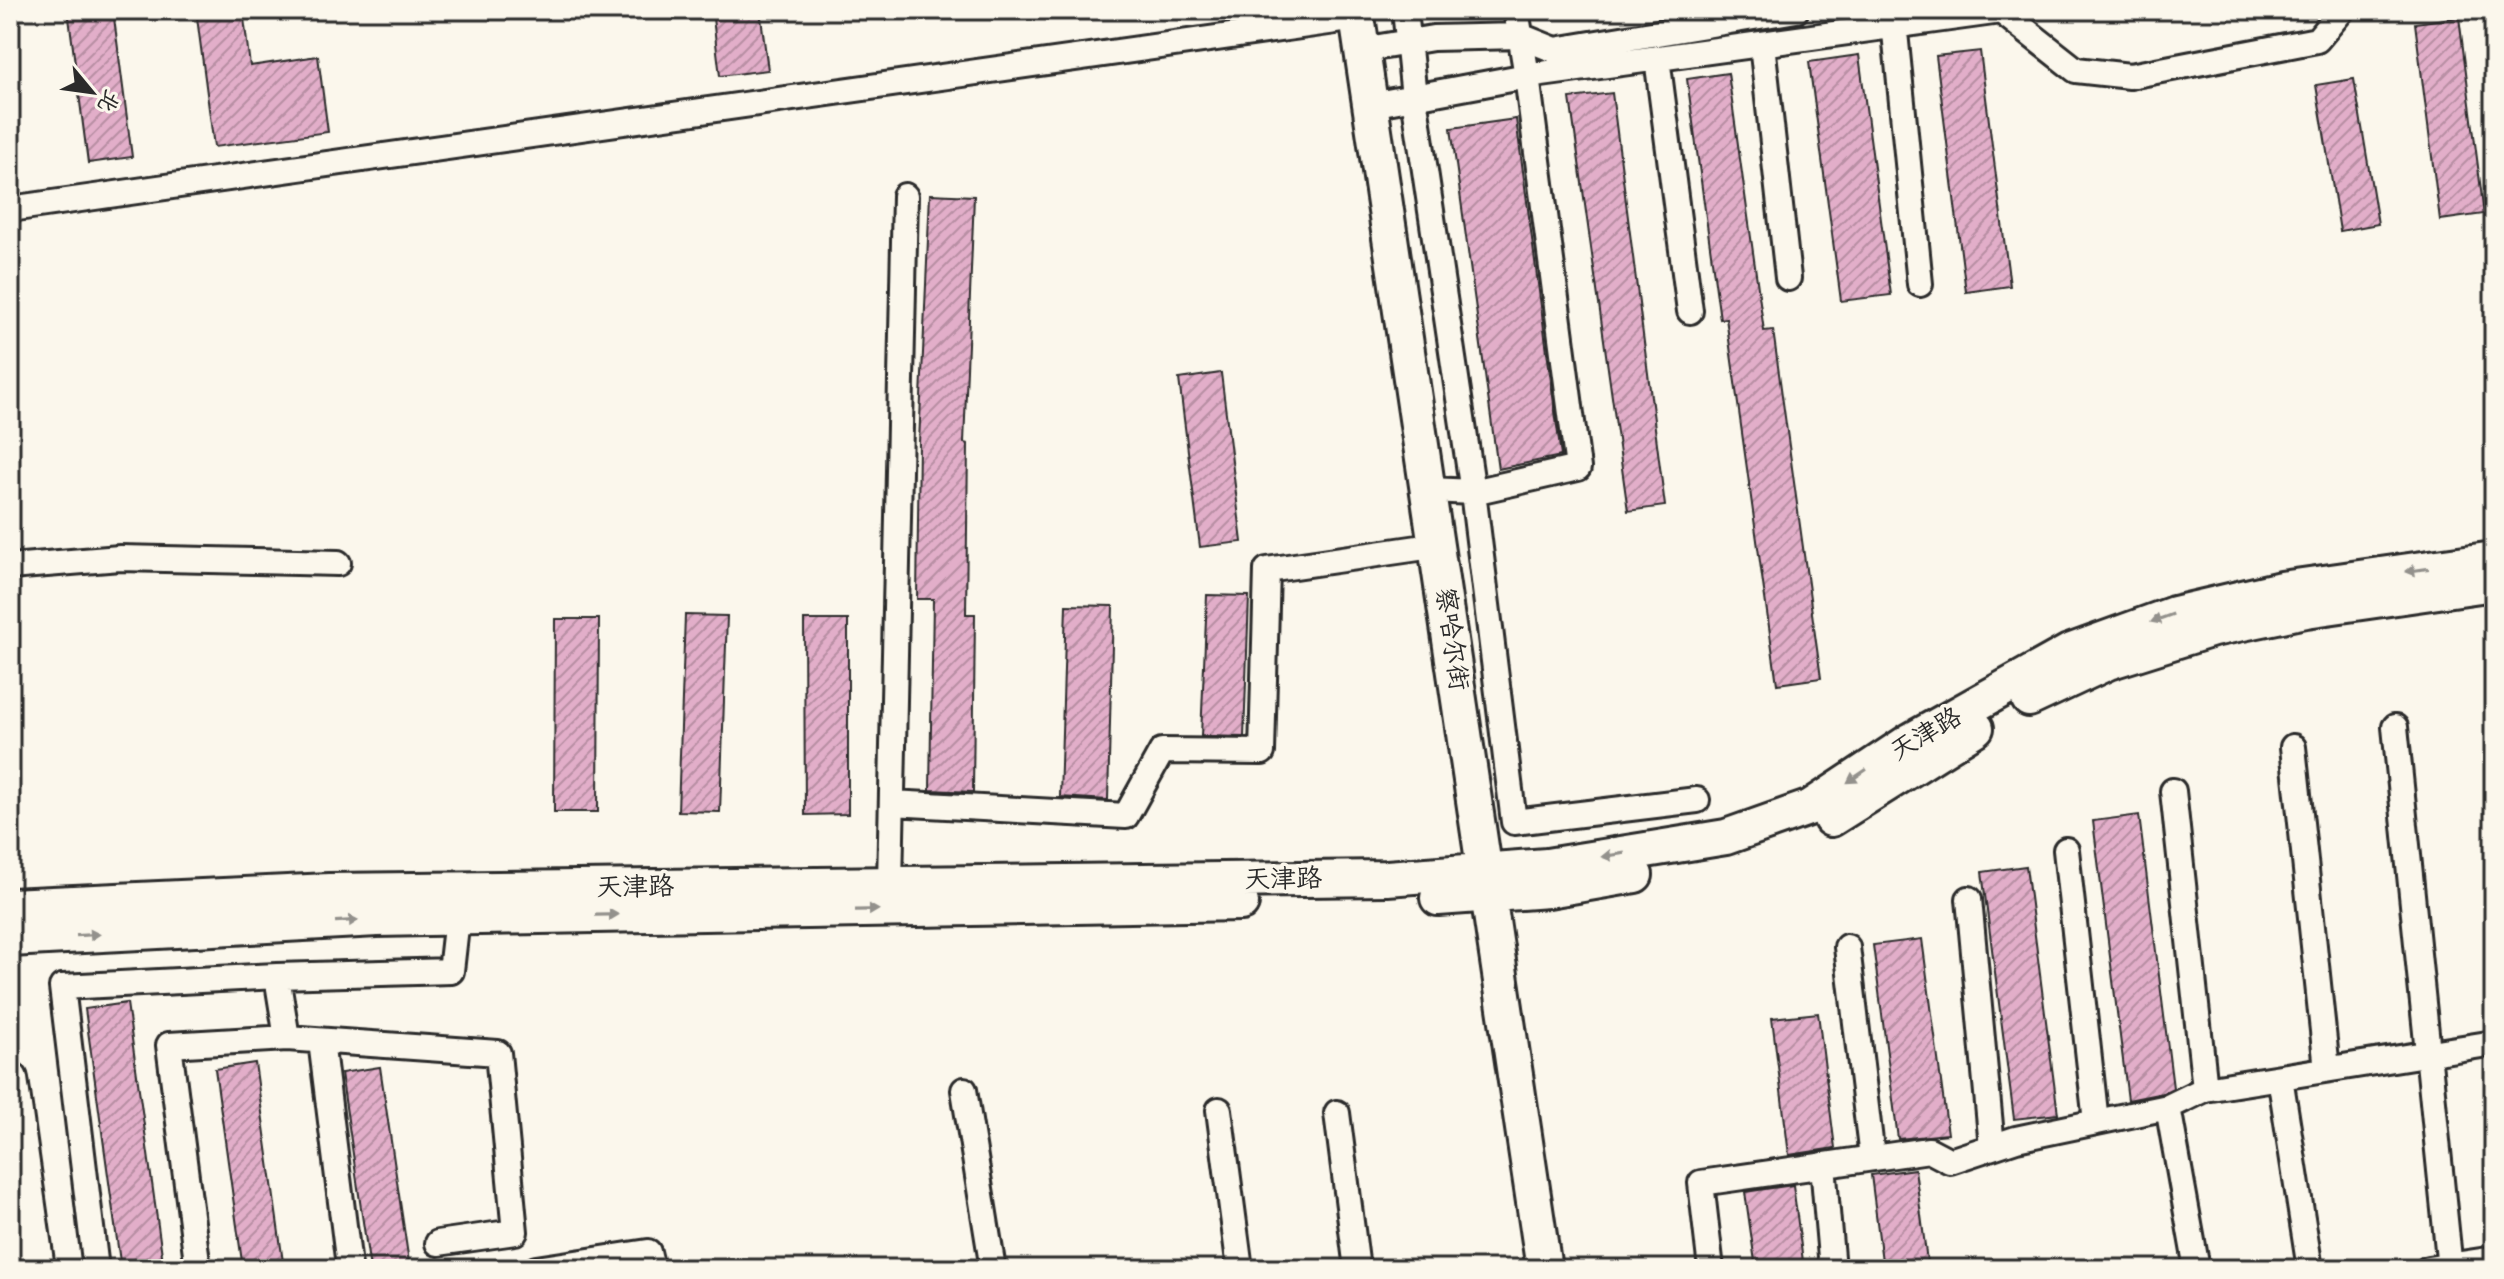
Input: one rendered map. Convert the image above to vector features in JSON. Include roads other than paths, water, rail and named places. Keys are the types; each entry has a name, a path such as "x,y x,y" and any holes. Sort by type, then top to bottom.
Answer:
{"street":[{"path":"1405,10 1414,97 1473,492 1514,822 1697,800"},
{"path":"1430,490 1473,492 1578,468 1516,10"},
{"path":"10,209 1359,26 1409,42 1433,38 1520,36 1555,50 1796,10"},
{"path":"1371,105 1527,76 1762,44 1893,18 2001,11 2076,70 2130,76 2317,40 2342,10"},
{"path":"1893,18 1920,284"},
{"name":"察哈尔街","path":"1359,26 1439,545 1544,1269"},
{"path":"1762,44 1788,278"},
{"path":"1657,58 1690,311"},
{"path":"890,884 905,196"},
{"path":"892,803 1126,816 1162,751 1262,752 1267,570 1439,545"},
{"path":"10,567 120,558 338,563"},
{"name":"天津路","path":"10,939 377,919 1392,901 1547,866 1726,837 1811,807 1912,740 2069,652 2174,614 2281,589 2494,559"},
{"name":"天津路","path":"10,906 329,891 1387,878 1486,882 1548,890 1716,862 1824,824 2000,712 2108,662 2213,629 2306,610 2494,583"},
{"path":"2395,727 2426,1054 2442,1268 2494,1259"},
{"path":"2293,747 2327,1069"},
{"path":"2173,791 2205,1089"},
{"path":"2066,850 2096,1122"},
{"path":"1969,899 1992,1147"},
{"path":"96,1269 62,987 451,971 457,918"},
{"path":"1847,947 1872,1158"},
{"path":"277,976 287,1038"},
{"path":"198,1269 169,1045 287,1038 498,1053 515,1232 438,1243"},
{"path":"321,1041 349,1266"},
{"path":"1711,1269 1701,1183 1929,1150 1950,1161 2016,1139 2168,1107 2205,1089 2494,1043"},
{"path":"2280,1077 2310,1269"},
{"path":"10,1079 37,1269"},
{"path":"964,1090 993,1269"},
{"path":"2168,1107 2197,1269"},
{"path":"1219,1110 1240,1269"},
{"path":"1337,1113 1357,1269"},
{"path":"1823,1165 1832,1269"},
{"path":"536,1269 648,1252 652,1269"}]}
